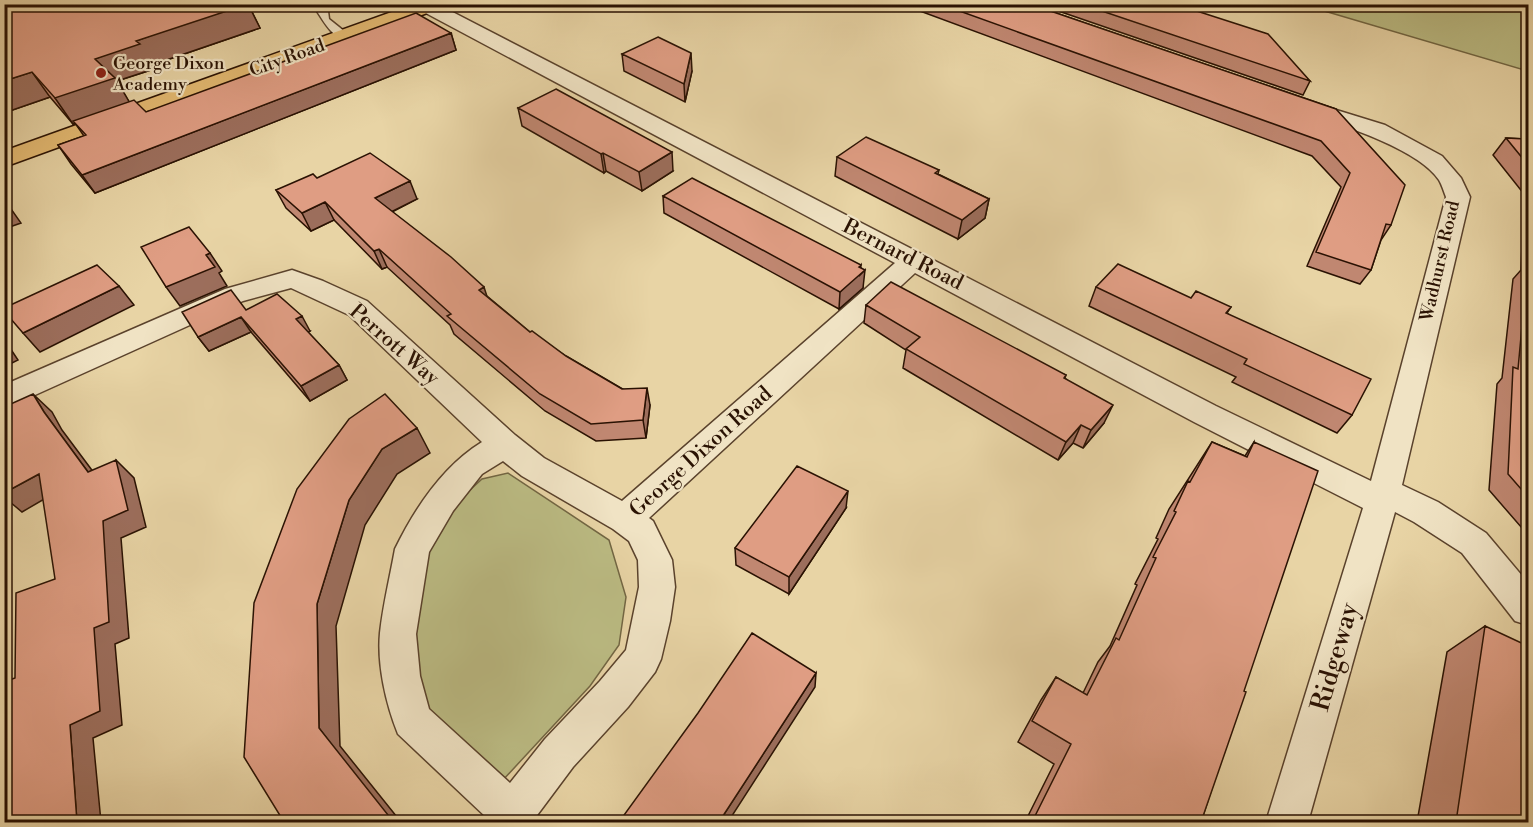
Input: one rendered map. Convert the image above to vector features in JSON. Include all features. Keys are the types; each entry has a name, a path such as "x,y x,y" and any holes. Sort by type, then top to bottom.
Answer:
{"main road":[{"name":"City Road","path":"4,160 431,6"}],"street":[{"name":"Bernard Road","path":"431,6 1205,414 1382,496 1426,512 1474,543 1528,609"},
{"name":"Wadhurst Road","path":"1285,99 1377,130 1434,161 1450,178 1458,197 1382,496"},
{"name":"George Dixon Road","path":"510,818 559,753 614,694 642,659 652,621 657,587 655,560 641,531 626,519 913,261"},
{"name":"Perrott Way","path":"4,398 234,295 292,279 358,308 504,444 533,467 626,519"},
{"path":"504,444 471,465 441,501 412,549 398,634 402,676 412,720 490,794 510,818"},
{"name":"Ridgeway","path":"1287,822 1382,496"}],"lane":[{"path":"316,4 323,11 325,20 346,37"}],"green space":[{"path":"1304,5 1528,5 1528,71"},
{"path":"508,473 609,540 626,597 619,645 590,686 503,780 432,716 415,673 415,629 427,548 448,510 482,479"}],"building":[{"path":"4,4 248,4 136,41 140,44 95,59 115,78 55,98 32,72 4,81"},
{"path":"940,4 1030,4 1336,109 1405,185 1391,225 1386,224 1371,270 1316,252 1350,173 1321,141"},
{"path":"1081,4 1175,4 1268,34 1310,81"},
{"path":"416,13 451,33 82,175 58,145 86,135 73,121 134,100 146,112"},
{"path":"658,37 691,53 684,84 622,54"},
{"path":"556,89 672,152 639,172 601,154 518,108"},
{"path":"866,137 939,170 935,173 989,199 962,220 837,157"},
{"path":"1506,138 1528,139 1528,165"},
{"path":"370,153 410,181 375,198 451,257 484,287 479,290 530,332 532,331 566,356 622,389 647,388 643,420 591,424 540,394 447,316 451,314 379,249 374,251 325,202 302,213 276,190 313,174 317,178"},
{"path":"692,178 861,265 859,267 865,270 840,292 663,196"},
{"path":"189,227 210,253 206,255 215,267 166,287 141,247"},
{"path":"1528,261 1528,497 1508,474 1513,367 1518,369"},
{"path":"1118,264 1191,298 1196,291 1231,307 1226,313 1371,379 1352,415 1244,364 1247,359 1096,287"},
{"path":"97,265 119,286 23,333 4,311 4,308"},
{"path":"891,282 1066,375 1064,378 1113,405 1091,430 1081,425 1066,442 906,349 920,337 866,305"},
{"path":"231,290 246,310 277,294 302,316 296,319 339,365 301,386 241,317 198,337 182,312"},
{"path":"33,394 88,472 116,460 128,510 103,521 109,622 94,628 100,711 70,725 77,822 4,822 4,682 15,678 16,593 55,579 39,474 4,493 4,407"},
{"path":"385,394 417,428 382,449 349,500 317,604 319,728 392,820 389,822 284,822 244,757 254,603 297,489 349,419"},
{"path":"1212,442 1247,457 1254,442 1318,471 1201,822 1032,822 1071,744 1032,721 1056,677 1087,695 1116,638 1119,640 1156,558 1153,557 1176,512 1174,511 1188,481 1190,482"},
{"path":"797,466 848,491 789,577 735,548"},
{"path":"1485,626 1528,646 1528,822 1456,822"},
{"path":"752,633 816,673 719,822 619,822 698,713"}],"place":[{"name":"George Dixon Academy","path":"101,73"}]}
